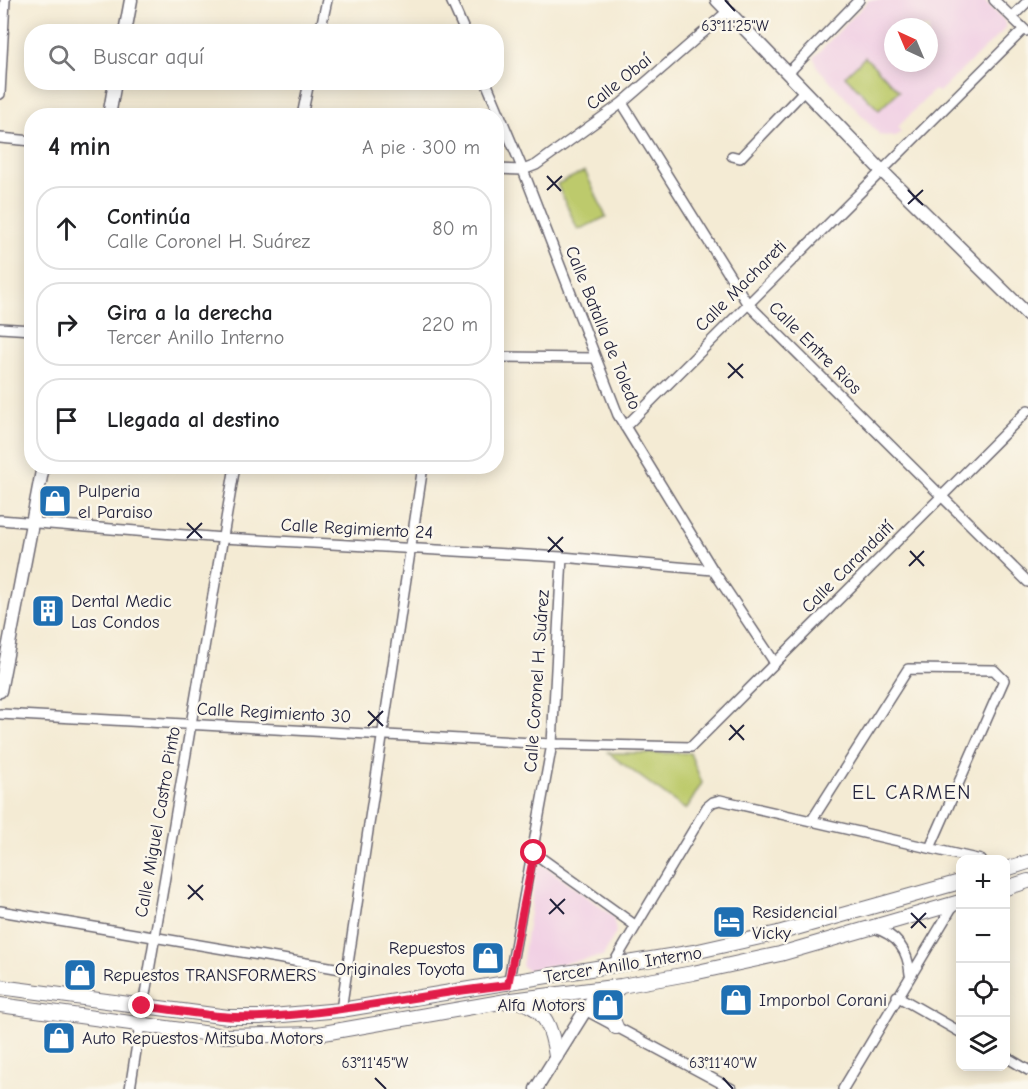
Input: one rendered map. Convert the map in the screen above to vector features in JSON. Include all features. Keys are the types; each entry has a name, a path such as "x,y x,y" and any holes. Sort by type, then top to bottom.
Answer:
{"main road":[{"path":"1010,866 1028,862"},
{"path":"1010,886 1028,881"},
{"name":"Tercer Anillo Interno","path":"0,987 228,1017 260,1017 340,1010 508,985 663,958 778,933 956,883"},
{"name":"Tercer Anillo Interno","path":"0,1005 225,1036 318,1034 512,1000 598,990 780,954 956,903"},
{"path":"491,987 510,989 580,983 598,990 610,974 644,966 663,958"},
{"path":"616,1027 609,1010 614,993 621,986"},
{"path":"0,1000 6,993 37,996 47,993"},
{"path":"512,1000 532,1007 548,1021 556,1056"},
{"path":"318,1034 330,1027 340,1010"}],"street":[{"path":"0,93 5,0"},
{"path":"126,24 131,0"},
{"path":"322,24 327,0"},
{"path":"451,0 462,24"},
{"path":"717,0 881,170 1028,315"},
{"path":"788,74 859,0"},
{"path":"994,0 1026,31"},
{"path":"1012,17 1028,1"},
{"name":"Calle Obaí","path":"524,170 536,165 622,103 728,11"},
{"name":"Calle Machareti","path":"625,427 881,170 1026,31"},
{"path":"110,108 114,90"},
{"path":"304,108 307,90"},
{"name":"Calle Batalla de Toledo","path":"489,90 497,108"},
{"path":"732,156 740,158 805,90"},
{"name":"Calle Entre Rios","path":"622,103 747,303 1028,582"},
{"name":"Calle Batalla de Toledo","path":"504,124 524,170 595,358 625,427 713,570 775,663"},
{"path":"0,138 24,140"},
{"path":"504,169 524,170"},
{"path":"0,328 24,330"},
{"path":"504,357 595,358"},
{"name":"Calle Carandaití","path":"691,747 1028,410"},
{"path":"0,691 41,474"},
{"name":"Calle Miguel Castro Pinto","path":"142,1006 234,474"},
{"path":"340,1010 384,735 422,474"},
{"name":"Calle Regimiento 24","path":"0,520 223,538 562,556 713,570"},
{"name":"Calle Coronel H. Suárez","path":"508,985 534,853 552,744 562,556"},
{"path":"812,820 908,669 994,670 1004,681 930,848"},
{"name":"Calle Regimiento 30","path":"0,714 552,744 691,747"},
{"path":"612,967 707,807 713,802 720,800 962,855"},
{"path":"534,853 636,926"},
{"path":"843,1089 910,974 956,905"},
{"path":"0,910 347,970"},
{"path":"873,927 885,931 904,949 910,974"},
{"path":"536,1089 598,990"},
{"path":"897,996 956,1030"},
{"path":"585,1010 732,1089"},
{"path":"130,1089 140,1025"},
{"path":"1010,1060 1028,1070"}],"shaded area":[{"path":"869,0 984,0 1004,20 1006,28 939,92 934,90 898,127 901,132 895,137 880,135 817,67 814,57"},
{"path":"542,864 613,916 616,932 603,956 527,970 522,966 536,871"}],"green space":[{"path":"865,57 899,91 879,110 845,76"},
{"path":"585,171 606,217 578,230 557,184"},
{"path":"608,753 690,753 702,783 686,810"}],"place":[{"name":"Pulperia el Paraiso","path":"55,501"},
{"name":"Dental Medic Las Condos","path":"48,611"},
{"name":"Residencial Vicky","path":"729,922"},
{"name":"Repuestos Originales Toyota","path":"488,958"},
{"name":"Repuestos TRANSFORMERS","path":"80,975"},
{"name":"Imporbol Corani","path":"736,1000"},
{"name":"Alfa Motors","path":"608,1005"},
{"name":"Auto Repuestos Mitsuba Motors","path":"59,1038"}],"district":[{"name":"EL CARMEN","path":"912,792"}],"route":[{"path":"142,1006 228,1017 260,1017 340,1010 508,985 534,853"}]}
